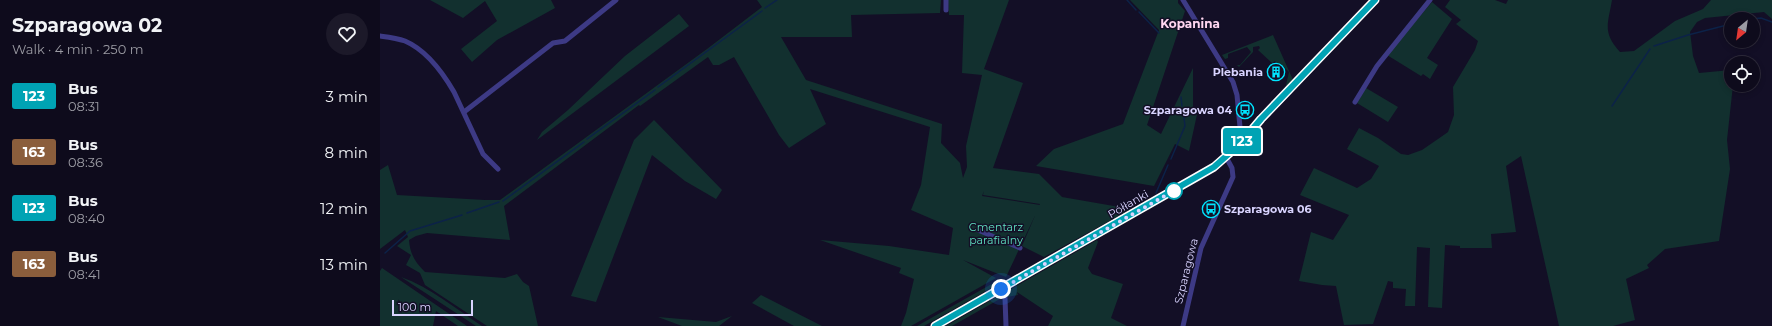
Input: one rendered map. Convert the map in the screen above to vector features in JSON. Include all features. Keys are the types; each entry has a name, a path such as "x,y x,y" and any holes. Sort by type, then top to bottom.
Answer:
{"street":[{"path":"464,112 554,43 565,41 616,0"},
{"path":"946,0 946,10"},
{"path":"1183,0 1234,82 1237,95 1240,127 1247,135"},
{"name":"Półłanki","path":"935,326 1196,178 1226,157 1375,0"},
{"path":"1355,102 1377,66 1430,0"},
{"path":"380,36 405,41 422,53 448,83 464,112 483,154 498,170"},
{"name":"Szparagowa","path":"1183,326 1201,248 1233,177 1232,168 1226,157"},
{"path":"978,230 1020,248"},
{"path":"1001,289 1005,298 1006,326"}],"green space":[{"path":"430,0 551,0 555,8 497,40 472,62 461,49 497,21 485,1 463,18"},
{"name":"Cmentarz parafialny","path":"757,0 941,0 940,13 851,15 852,37 781,37 806,80 942,124 941,143 960,163 963,178 967,167 966,146 982,75 962,73 964,15 949,15 948,0 1009,0 984,69 1023,83 993,168 1039,174 1062,197 1131,209 1044,257 1022,246 1035,215 1006,277 963,260 996,278 911,326 901,326 906,313 914,279 899,273 901,268 820,240 889,246 949,255 953,228 911,210 921,185 930,127 810,89 826,124 789,148 779,135 734,57 719,65 713,65 708,57 640,106 639,105 504,206 510,240 427,233 409,240 414,258 425,272 505,278 517,274 523,282 529,286 538,326 487,326 425,285 420,273 406,265 411,255 397,246 408,237 405,230 380,249 380,170 388,165 397,195 500,200 762,7","holes":["984,191 983,195 1040,205 982,196"]},
{"path":"1130,0 1178,0 1178,3 1185,11 1147,125 1161,134 1193,68 1193,110 1198,110 1189,151 1175,144 1154,186 1036,166 1054,149 1123,124 1159,30"},
{"path":"1450,0 1495,0 1506,4 1508,0 1612,0 1608,28 1614,45 1620,52 1634,51 1675,21 1703,9 1711,0 1772,0 1772,19 1764,12 1724,12 1724,16 1705,18 1697,22 1690,32 1693,56 1699,73 1724,71 1724,92 1732,92 1727,140 1730,169 1719,241 1665,249 1647,265 1649,268 1626,279 1635,320 1613,326 1559,326 1521,156 1506,166 1516,232 1491,234 1492,248 1460,248 1460,246 1445,245 1442,308 1428,307 1430,248 1417,247 1415,306 1405,306 1406,289 1393,288 1393,282 1388,281 1373,324 1344,325 1336,286 1299,281 1311,232 1333,240 1349,215 1300,195 1314,168 1357,188 1371,179 1379,166 1347,149 1359,128 1378,138 1401,154 1408,155 1422,150 1448,132 1454,115 1453,87 1475,50 1478,41 1456,24 1461,20 1445,7"},
{"path":"1432,2 1452,19 1427,58 1438,65 1430,79 1423,74 1421,76 1387,55"},
{"path":"679,14 689,26 537,140 542,132 568,110 625,56"},
{"path":"1273,35 1293,80 1287,86 1289,72 1281,64 1279,66 1275,61 1272,63 1258,50 1260,48 1259,46 1253,47 1253,52 1239,67 1237,65 1240,65 1251,52 1247,47 1228,54 1228,58 1225,59 1222,55"},
{"path":"1366,88 1398,107 1388,122 1357,103"},
{"path":"654,120 722,190 716,199 685,181 652,155 596,302 571,296 634,140"},
{"path":"1097,240 1098,242 1088,268 1092,274 1123,284 1111,318 1127,326 1048,326 1053,316 1017,292 1018,295 1007,297 1006,292"},
{"path":"382,268 467,326 458,326 436,311 433,326 380,326 380,271"},
{"path":"401,277 433,292 482,326 476,326"},
{"path":"997,281 1000,283 924,326 917,326"},
{"path":"761,295 822,326 794,326 752,303"},
{"path":"1000,295 1001,297 998,300 952,326 946,326"},
{"path":"732,316 719,326 682,326 658,317 716,322"}],"waterway":[{"path":"765,8 777,0"},
{"path":"1127,0 1136,10"},
{"path":"658,87 762,11"},
{"path":"1139,12 1159,33"},
{"path":"1760,18 1772,22"},
{"path":"1654,46 1724,26"},
{"path":"1612,106 1650,49"},
{"path":"587,139 655,90"},
{"path":"1181,97 1182,106"},
{"path":"1171,159 1185,126 1183,110"},
{"path":"503,201 584,142"},
{"path":"1156,193 1168,165"},
{"path":"467,213 499,202"},
{"path":"385,253 410,231 462,215"}],"bus line":[{"name":"123","path":"935,326 1214,167 1240,144 1261,119 1375,0"}],"place":[{"name":"Plebania","path":"1276,72"},
{"name":"Szparagowa 04","path":"1245,110"},
{"name":"Szparagowa 06","path":"1211,209"}],"district":[{"name":"Kopanina","path":"1190,23"}],"route":[{"path":"1001,289 1177,189 1174,191"}]}
